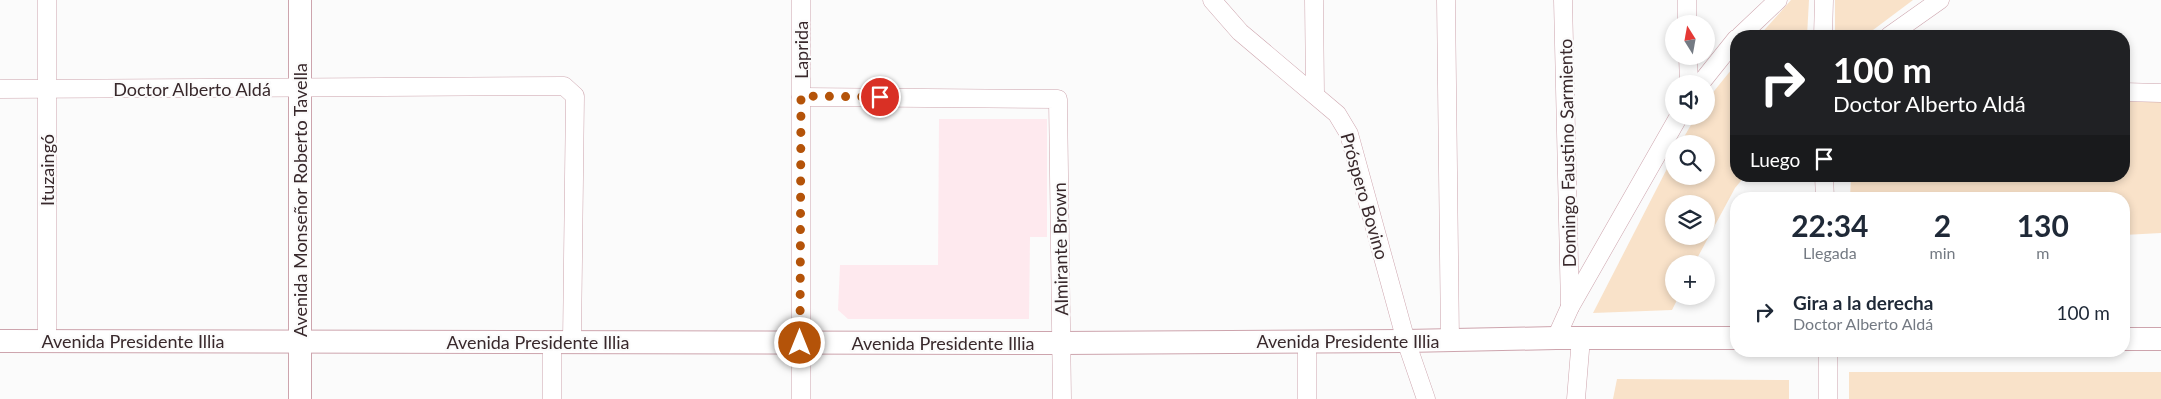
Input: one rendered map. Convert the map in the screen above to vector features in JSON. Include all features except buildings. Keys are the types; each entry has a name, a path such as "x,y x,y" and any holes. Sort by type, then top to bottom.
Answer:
{"main road":[{"name":"Avenida Monseñor Roberto Tavella","path":"300,0 300,399"},
{"name":"Avenida Presidente Illia","path":"0,341 562,341 1061,344 1556,338 1730,338"},
{"path":"2130,339 2161,339"}],"street":[{"name":"Ituzaingó","path":"47,0 47,341"},
{"name":"Laprida","path":"801,0 801,399"},
{"name":"Próspero Bovino","path":"1212,0 1240,32 1337,114 1349,134 1406,341 1426,399"},
{"path":"1314,0 1315,94"},
{"path":"1446,0 1450,340"},
{"name":"Domingo Faustino Sarmiento","path":"1563,0 1570,307"},
{"path":"1686,0 1687,15"},
{"path":"1746,30 1778,0"},
{"path":"1823,30 1824,0"},
{"path":"1898,30 1940,0"},
{"path":"1707,75 1730,46"},
{"name":"Doctor Alberto Aldá","path":"0,88 300,89 564,86 575,96 562,341"},
{"path":"2130,92 2161,93"},
{"name":"Almirante Brown","path":"801,96 1058,99 1062,399"},
{"path":"1556,338 1570,307 1673,125"},
{"path":"1576,399 1581,338"},
{"path":"552,399 562,341"},
{"path":"1307,342 1307,399"},
{"path":"1828,357 1828,399"}],"shaded area":[{"path":"1791,0 1809,0 1807,30 1764,30"},
{"path":"1835,0 1913,0 1873,30 1835,30"},
{"path":"1730,71 1730,182 1740,182 1733,192 1730,192 1730,197 1715,225 1715,195 1665,195 1665,245 1704,245 1699,255 1665,255 1665,305 1674,305 1672,310 1593,313 1665,173 1665,185 1715,185 1715,135 1685,135 1691,125 1715,125 1715,90"},
{"path":"2130,97 2161,97 2161,233 2130,235 2130,192 1850,192 1851,182 2130,182"},
{"path":"939,119 1047,119 1047,237 1030,237 1029,319 848,319 838,310 840,265 938,265"},
{"path":"1849,372 2161,372 2161,399 1849,399"},
{"path":"1617,379 1789,380 1789,399 1613,399"}],"route":[{"path":"800,343 801,96 880,97"}]}
